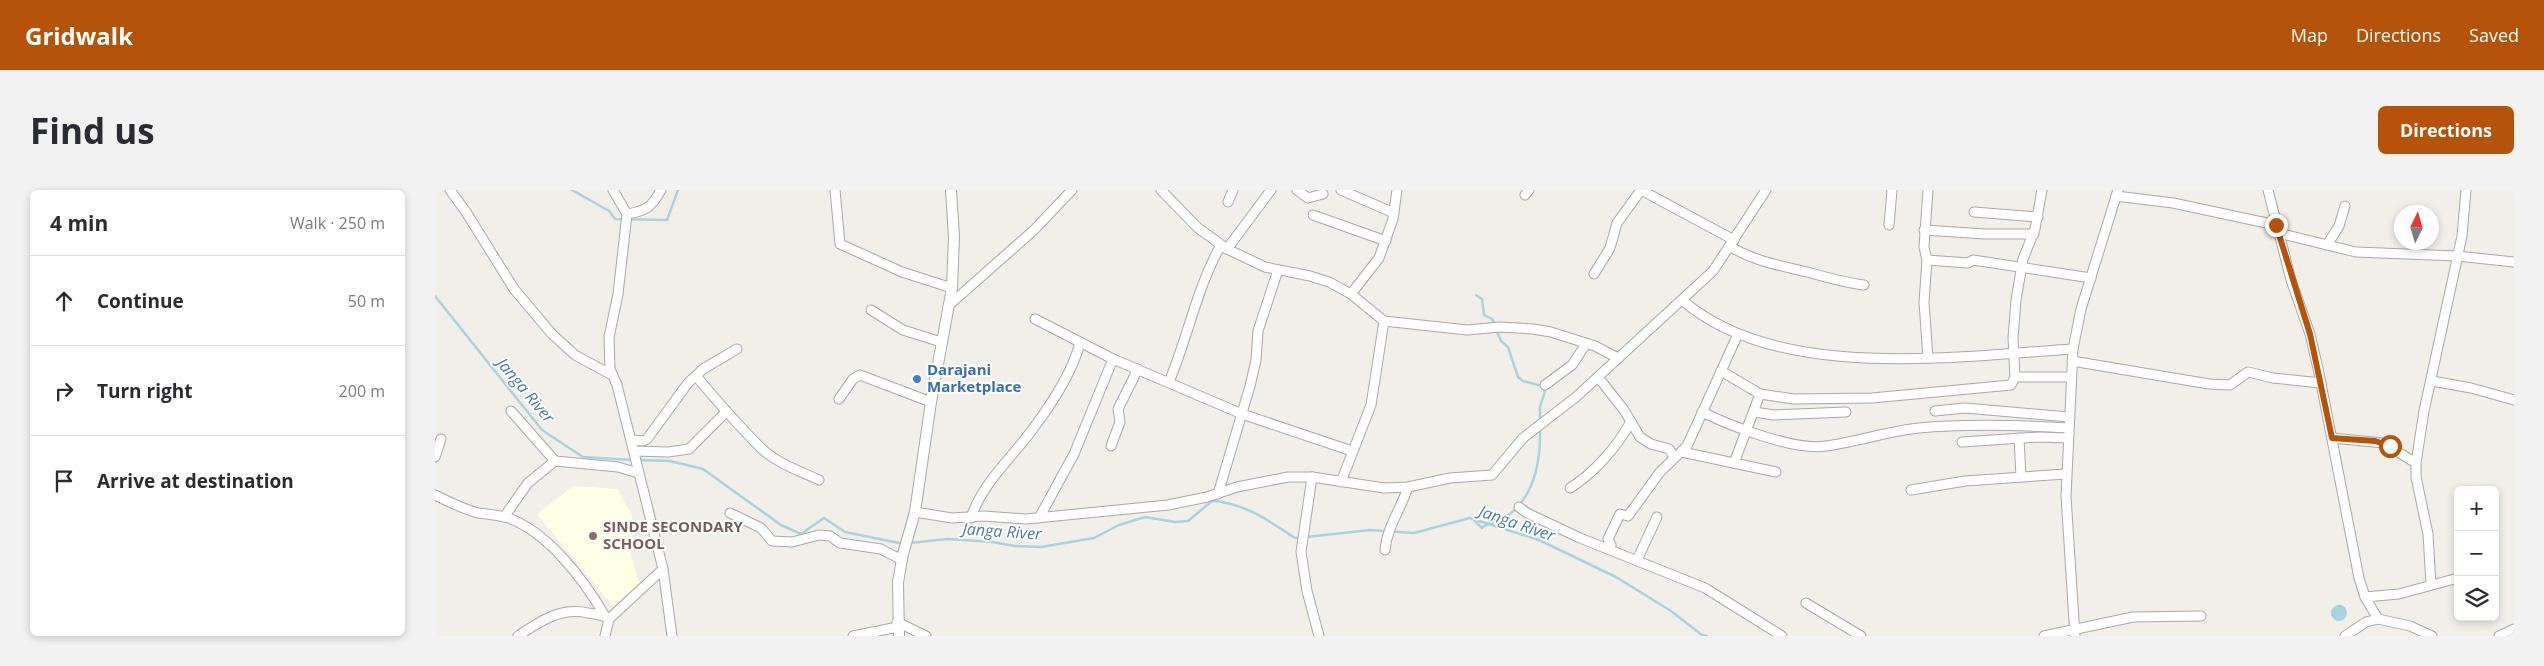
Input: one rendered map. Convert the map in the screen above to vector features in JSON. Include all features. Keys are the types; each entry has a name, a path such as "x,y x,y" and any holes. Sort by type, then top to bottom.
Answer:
{"street":[{"path":"449,190 466,212 514,289 552,334 575,355 613,374"},
{"path":"613,190 627,214 618,294 609,337 610,369 634,451 637,470 663,569 672,636"},
{"path":"618,190 619,200"},
{"path":"627,214 645,211 654,203 661,190"},
{"path":"835,190 840,244 902,272 952,288"},
{"path":"898,628 898,582 902,557 915,512 931,402 952,288 954,237 951,190"},
{"path":"948,306 1034,230 1072,190"},
{"path":"1161,190 1171,194 1198,228 1224,247 1254,263 1310,276 1351,294 1384,321 1467,330 1500,328 1551,332 1618,358"},
{"path":"1228,202 1233,190"},
{"path":"1169,382 1208,273 1224,247 1271,190"},
{"path":"1297,190 1308,198 1323,194"},
{"path":"1341,190 1394,213"},
{"path":"1351,294 1374,267 1386,241 1394,213 1397,190"},
{"path":"1595,274 1610,248 1617,223 1641,190 1733,244 1746,256 1842,282 1865,285"},
{"path":"915,512 971,518 983,516 1039,518 1168,505 1280,478 1312,478 1384,488 1408,487 1450,478 1492,475 1511,455 1519,442 1539,423 1568,403 1598,377 1713,271 1733,244 1765,190"},
{"path":"1889,225 1892,190"},
{"path":"1929,190 1924,230 1924,247 1927,260 1924,302 1929,358"},
{"path":"1721,371 1760,394 1811,400 1872,398 2011,386 2015,377 2013,352 2014,312 2026,248 2034,234 2042,190"},
{"path":"2268,190 2277,229 2310,334 2332,438 2343,503 2365,597 2378,619"},
{"path":"2431,585 2428,534 2416,477 2416,463 2457,256 2463,236 2466,190"},
{"path":"2075,632 2066,474 2073,348 2091,278 2117,193 2173,203 2277,229 2355,252 2457,256 2514,262"},
{"path":"2327,245 2339,226 2345,206"},
{"path":"1974,212 2038,217"},
{"path":"1313,215 1386,241"},
{"path":"1924,230 1985,234 2034,234"},
{"path":"1927,260 1967,263 1973,260 2091,278"},
{"path":"1218,494 1255,367 1259,331 1278,270"},
{"path":"1682,300 1713,323 1738,334 1767,343 1834,356 1880,359 1929,358 2073,348"},
{"path":"871,310 903,330 941,342"},
{"path":"1035,320 1113,359 1242,414 1352,450"},
{"path":"1341,482 1371,405 1384,321"},
{"path":"1609,549 1611,545 1608,539 1621,514 1628,516 1660,472 1687,446 1738,334"},
{"path":"971,518 982,493 1039,421 1072,365 1080,342"},
{"path":"1545,386 1572,365 1586,344"},
{"path":"631,440 643,442 647,439 681,391 712,363 737,349"},
{"path":"1039,518 1074,454 1113,359"},
{"path":"2072,361 2209,384 2230,385 2248,372 2273,378 2321,384"},
{"path":"1111,446 1121,422 1118,408 1138,369"},
{"path":"839,399 853,379 860,374 931,402"},
{"path":"696,376 726,412 761,449 819,480"},
{"path":"1598,377 1646,442 1669,449 1678,455 1734,463 1776,472"},
{"path":"2015,377 2071,377"},
{"path":"2432,381 2471,388 2514,400"},
{"path":"1734,463 1745,429 1754,412 1760,394"},
{"path":"1935,411 1965,408 2069,417"},
{"path":"511,412 555,461 637,470"},
{"path":"634,451 668,452 689,449 726,412"},
{"path":"1702,412 1745,429 1790,443 1821,446 1919,428 1963,426 2067,433"},
{"path":"1754,412 1774,415 1846,412"},
{"path":"1570,488 1586,477 1616,442 1630,422"},
{"path":"1962,442 2067,433"},
{"path":"435,457 441,438"},
{"path":"2019,438 2021,477"},
{"path":"2332,438 2383,443 2416,463"},
{"path":"504,517 528,483 555,461"},
{"path":"1911,490 1965,481 2066,474"},
{"path":"1312,478 1301,552 1303,570 1319,636"},
{"path":"1385,550 1390,526 1402,505 1408,487"},
{"path":"435,495 461,508 504,517 525,525 537,533 591,592 607,618 605,636"},
{"path":"1519,507 1533,516 1705,588 1782,636"},
{"path":"730,513 761,528 773,541 792,542 819,535 830,536 840,543 881,549 902,557"},
{"path":"1637,560 1657,516"},
{"path":"607,618 663,569"},
{"path":"2365,597 2399,594 2454,579"},
{"path":"1806,603 1861,636"},
{"path":"518,636 549,617 567,610 577,610 607,618"},
{"path":"2044,636 2075,632 2133,617 2201,616"},
{"path":"2345,636 2366,622 2378,619 2410,626 2431,636"},
{"path":"853,636 898,628 926,636"},
{"path":"2499,636 2514,629"}],"shaded area":[{"name":"SINDE SECONDARY SCHOOL","path":"573,486 617,489 632,516 631,555 639,583 613,606 537,514"}],"water":[{"path":"2336,605 2342,605 2347,610 2345,619 2336,621 2331,616 2331,610"}],"waterway":[{"path":"572,190 609,211 615,219 667,220 678,190"},
{"path":"1476,295 1482,299 1484,315 1492,319 1495,324"},
{"name":"Janga River","path":"435,296 542,430 583,457 633,460"},
{"path":"1496,329 1501,341 1508,347 1518,377 1523,381 1542,386 1545,391 1540,407 1540,421"},
{"path":"1474,520 1482,528 1503,519 1514,511 1522,501 1529,490 1537,466 1540,427"},
{"name":"Janga River","path":"638,460 670,461 703,469 781,525 801,534 824,518 845,532 904,544"},
{"name":"Janga River","path":"910,543 948,539 1041,547 1094,538 1119,525 1145,517 1175,522 1188,521 1212,501 1224,502 1246,509 1266,519 1295,538 1301,537"},
{"name":"Janga River","path":"1306,537 1370,530 1414,533 1470,518 1539,540 1616,577 1671,611 1702,635 1707,636"}],"place":[{"name":"Darajani Marketplace","path":"917,379"},
{"name":"SINDE SECONDARY SCHOOL","path":"593,536"}],"route":[{"path":"2276,225 2291,280 2310,334 2332,438 2375,441 2390,446"}]}
